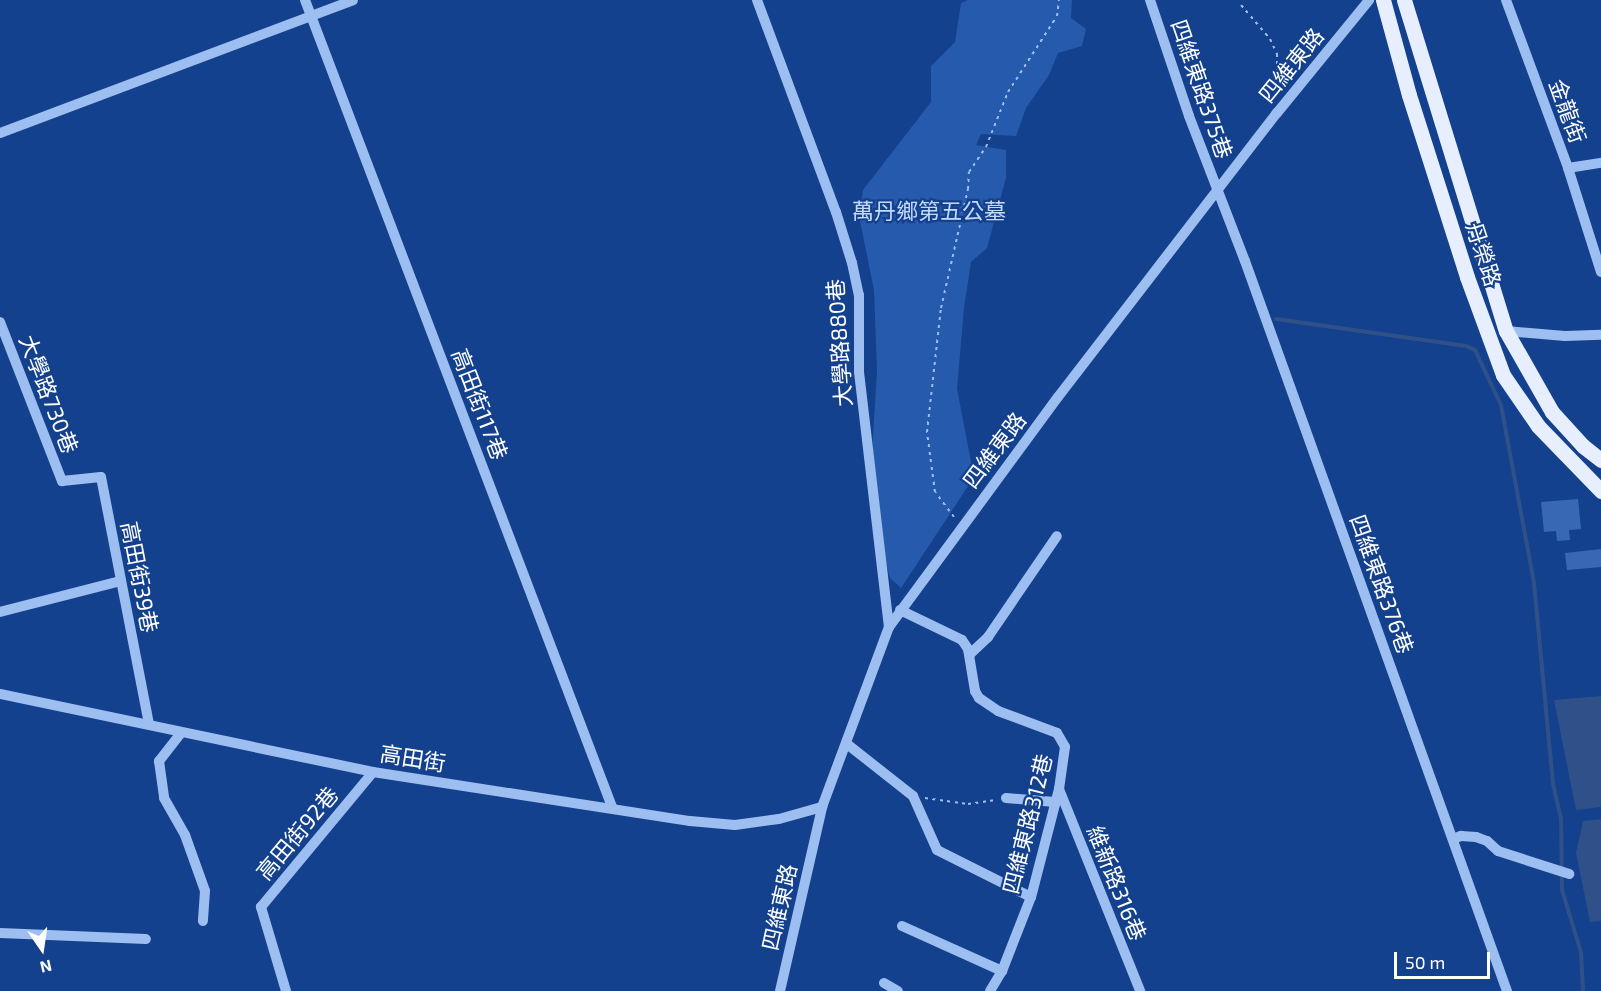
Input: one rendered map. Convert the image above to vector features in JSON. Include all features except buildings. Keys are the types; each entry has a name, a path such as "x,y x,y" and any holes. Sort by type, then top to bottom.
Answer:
{"main road":[{"name":"丹榮路","path":"1383,0 1409,95 1463,265 1503,375 1538,426 1601,491"},
{"name":"丹榮路","path":"1404,0 1506,331 1552,412 1583,446 1601,460"}],"street":[{"name":"高田街117巷","path":"305,0 612,807"},
{"path":"0,133 353,0"},
{"name":"大學路880巷","path":"758,0 836,212 852,263 859,296 859,372 889,627"},
{"name":"四維東路375巷","path":"1150,0 1216,192"},
{"name":"四維東路","path":"780,991 822,807 889,627 1216,192 1369,0"},
{"name":"金龍街","path":"1506,0 1568,168 1601,271"},
{"path":"1568,168 1601,162"},
{"name":"四維東路376巷","path":"1216,192 1245,261 1507,991"},
{"name":"大學路730巷","path":"0,322 62,481"},
{"path":"1506,331 1566,336 1601,335"},
{"path":"1583,446 1601,448"},
{"name":"高田街39巷","path":"62,481 101,477 148,724"},
{"path":"900,610 962,640 970,654 988,637 1057,536"},
{"path":"0,612 121,581"},
{"name":"四維東路312巷","path":"970,654 975,691 979,698 998,711 1057,733 1065,747 1059,789 1031,897 1002,971 990,991"},
{"name":"高田街","path":"0,694 373,772 612,807 690,821 735,825 779,819 822,807"},
{"path":"181,733 159,761 164,798 184,835 205,891 203,921"},
{"path":"847,744 914,796 936,850 1031,897"},
{"name":"高田街92巷","path":"286,991 261,907 373,772"},
{"name":"維新路316巷","path":"1059,789 1140,991"},
{"path":"1006,798 1055,802"},
{"path":"1453,839 1461,836 1476,837 1487,841 1498,851 1569,874"},
{"path":"902,926 1002,971"},
{"path":"0,933 146,939"},
{"path":"884,983 898,991"}],"path":[{"path":"962,527 935,492 927,432 941,308 968,189 969,171 986,147 1008,92 1057,16 1059,0"},
{"path":"1241,5 1270,39 1277,54 1277,113"},
{"path":"914,796 968,804 1006,798"}],"green space":[{"name":"萬丹鄉第五公墓","path":"968,0 1072,0 1071,18 1086,29 1082,46 1058,53 1049,75 1026,108 1016,136 981,134 976,145 1006,150 1006,178 987,248 971,262 964,308 957,389 974,477 901,588 890,578 877,530 872,452 877,372 874,290 859,216 863,190 931,102 931,66 955,42 961,3"}],"shaded area":[{"path":"1601,696 1601,807 1576,810 1554,700"},
{"path":"1601,819 1601,921 1590,922 1576,853 1583,821"}],"waterway":[{"path":"1276,319 1466,346 1475,350 1501,405 1534,583 1553,784 1561,818 1562,890 1581,952 1583,991"}]}
